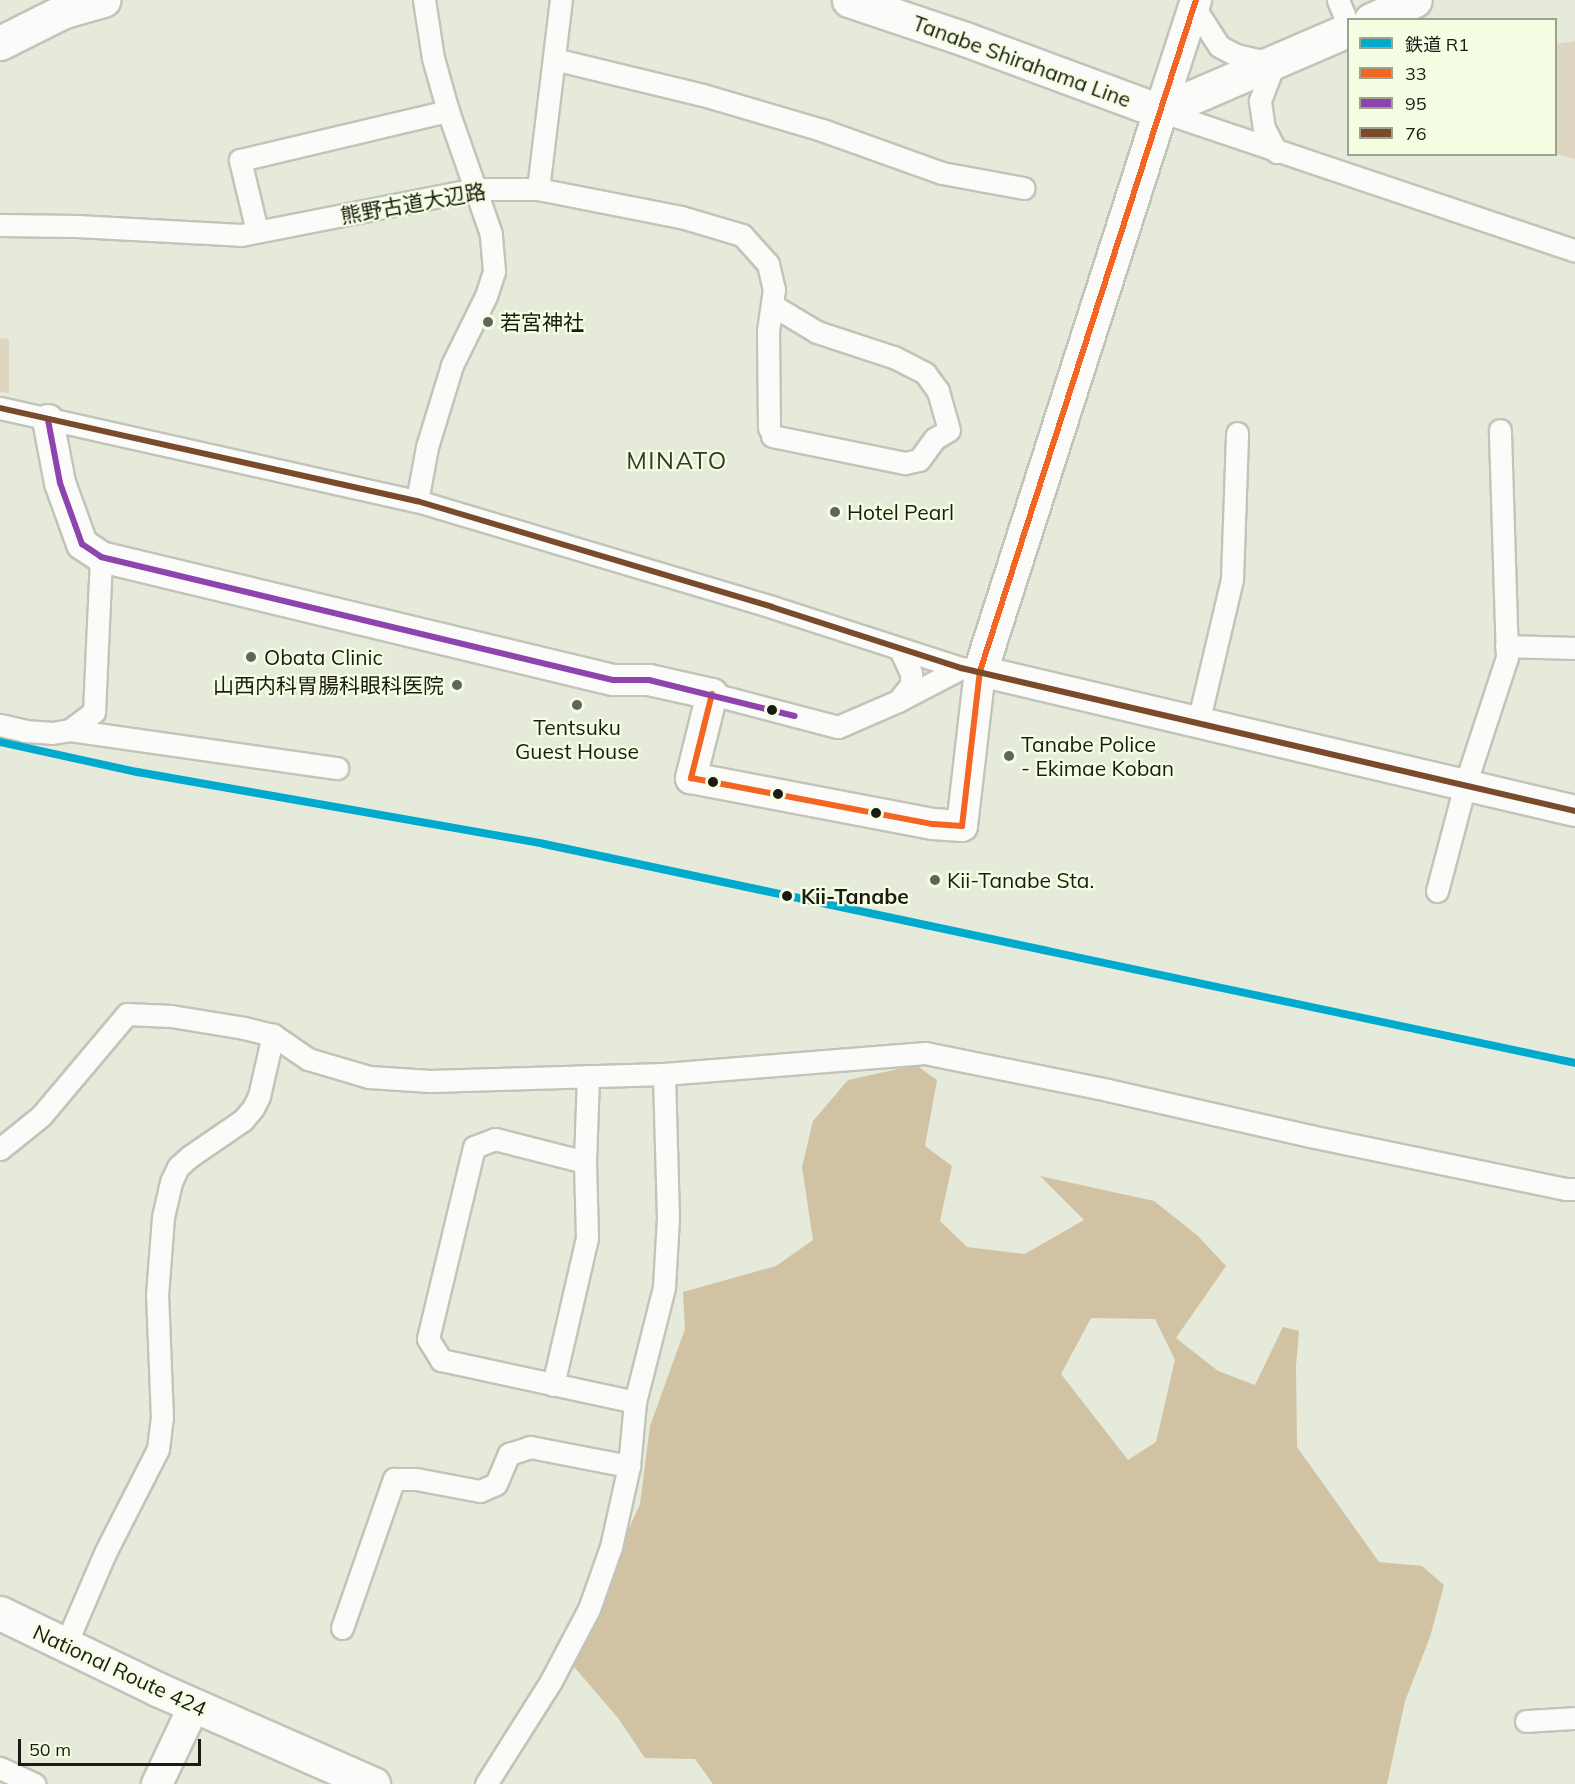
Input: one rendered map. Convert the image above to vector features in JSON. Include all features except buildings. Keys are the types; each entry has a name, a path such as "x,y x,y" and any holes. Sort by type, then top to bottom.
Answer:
{"main road":[{"path":"0,43 64,12 103,0"},
{"name":"Tanabe Shirahama Line","path":"849,0 965,39 1160,111"},
{"path":"1375,18 1415,0"},
{"path":"970,670 1160,111 1274,64 1347,28"},
{"name":"National Route 424","path":"0,1613 194,1706 373,1784"}],"street":[{"path":"417,501 427,447 452,365 486,296 494,271 490,234 448,111 433,58 424,0"},
{"path":"538,189 561,0"},
{"path":"1338,0 1347,25"},
{"path":"1195,3 1160,111 1575,251"},
{"path":"1195,3 1219,46 1236,55 1274,64 1260,100 1264,128 1276,152"},
{"path":"554,59 703,95 812,127 942,173 1024,188"},
{"path":"257,231 240,160 448,111"},
{"name":"熊野古道大辺路","path":"0,225 77,226 241,236 476,189 538,189 681,217 742,235 768,264 773,278 768,332 771,432 905,463 919,460 934,439 949,430 938,391 925,373 893,357 818,332 772,305"},
{"path":"0,408 417,501 772,607 970,670 1575,811"},
{"path":"48,420 60,483 82,544 101,557 613,680 649,680 712,694 838,728 970,670"},
{"path":"1437,891 1465,785 1507,657 1500,430"},
{"path":"1198,723 1232,579 1237,433"},
{"path":"70,730 94,712 101,557"},
{"path":"1506,646 1575,648"},
{"path":"898,701 910,685 911,673 900,649"},
{"path":"712,694 691,778 933,824 962,826 970,670"},
{"path":"0,725 25,731 52,733 70,730 337,768"},
{"path":"0,1149 40,1116 128,1014 171,1016 273,1035 308,1059 369,1077 430,1081 664,1074 925,1053 1097,1087 1368,1148 1575,1189"},
{"path":"65,1646 106,1551 158,1449 162,1418 157,1295 163,1217 171,1182 178,1167 189,1156 243,1120 253,1108 259,1096 273,1035"},
{"path":"486,1784 551,1681 589,1609 611,1547 629,1466 635,1402 664,1287 668,1218 664,1074"},
{"path":"553,1385 587,1238 585,1161 588,1076"},
{"path":"585,1161 495,1139 474,1147 428,1339 441,1360 635,1402"},
{"path":"342,1628 394,1479 416,1479 480,1491 496,1484 509,1454 530,1448 629,1466"},
{"path":"157,1784 194,1706"},
{"path":"1526,1721 1575,1718"},
{"path":"0,1768 34,1784"}],"shaded area":[{"path":"1575,41 1575,159 1557,154 1557,44"},
{"path":"0,338 9,339 9,393 0,392"},
{"path":"916,1065 937,1080 925,1146 952,1166 940,1221 967,1247 1025,1254 1084,1220 1040,1176 1154,1201 1198,1236 1226,1266 1176,1338 1218,1371 1255,1385 1283,1327 1299,1331 1296,1366 1297,1447 1379,1562 1422,1566 1444,1585 1430,1637 1405,1701 1387,1784 713,1784 695,1759 645,1758 618,1718 569,1661 640,1504 650,1426 685,1329 683,1292 776,1266 813,1240 802,1167 813,1121 848,1080","holes":["1091,1318 1155,1319 1175,1360 1156,1442 1128,1460 1061,1374"]}],"rail line":[{"name":"R1","path":"0,742 137,772 544,844 1575,1063"}],"transit line":[{"name":"33","path":"712,694 691,778 933,824 962,826 980,671 1196,0"},
{"name":"76","path":"0,408 417,501 772,607 961,668 1575,811"},
{"name":"95","path":"48,420 60,483 82,544 101,557 613,680 649,680 795,716"}],"place":[{"name":"若宮神社","path":"488,322"},
{"name":"Hotel Pearl","path":"835,512"},
{"name":"Obata Clinic","path":"251,657"},
{"name":"山西内科胃腸科眼科医院","path":"457,685"},
{"name":"Tentsuku Guest House","path":"577,705"},
{"name":"Tanabe Police - Ekimae Koban","path":"1009,756"},
{"name":"Kii-Tanabe Sta.","path":"935,880"},
{"name":"Kii-Tanabe","path":"787,896"}],"district":[{"name":"MINATO","path":"677,461"}]}
